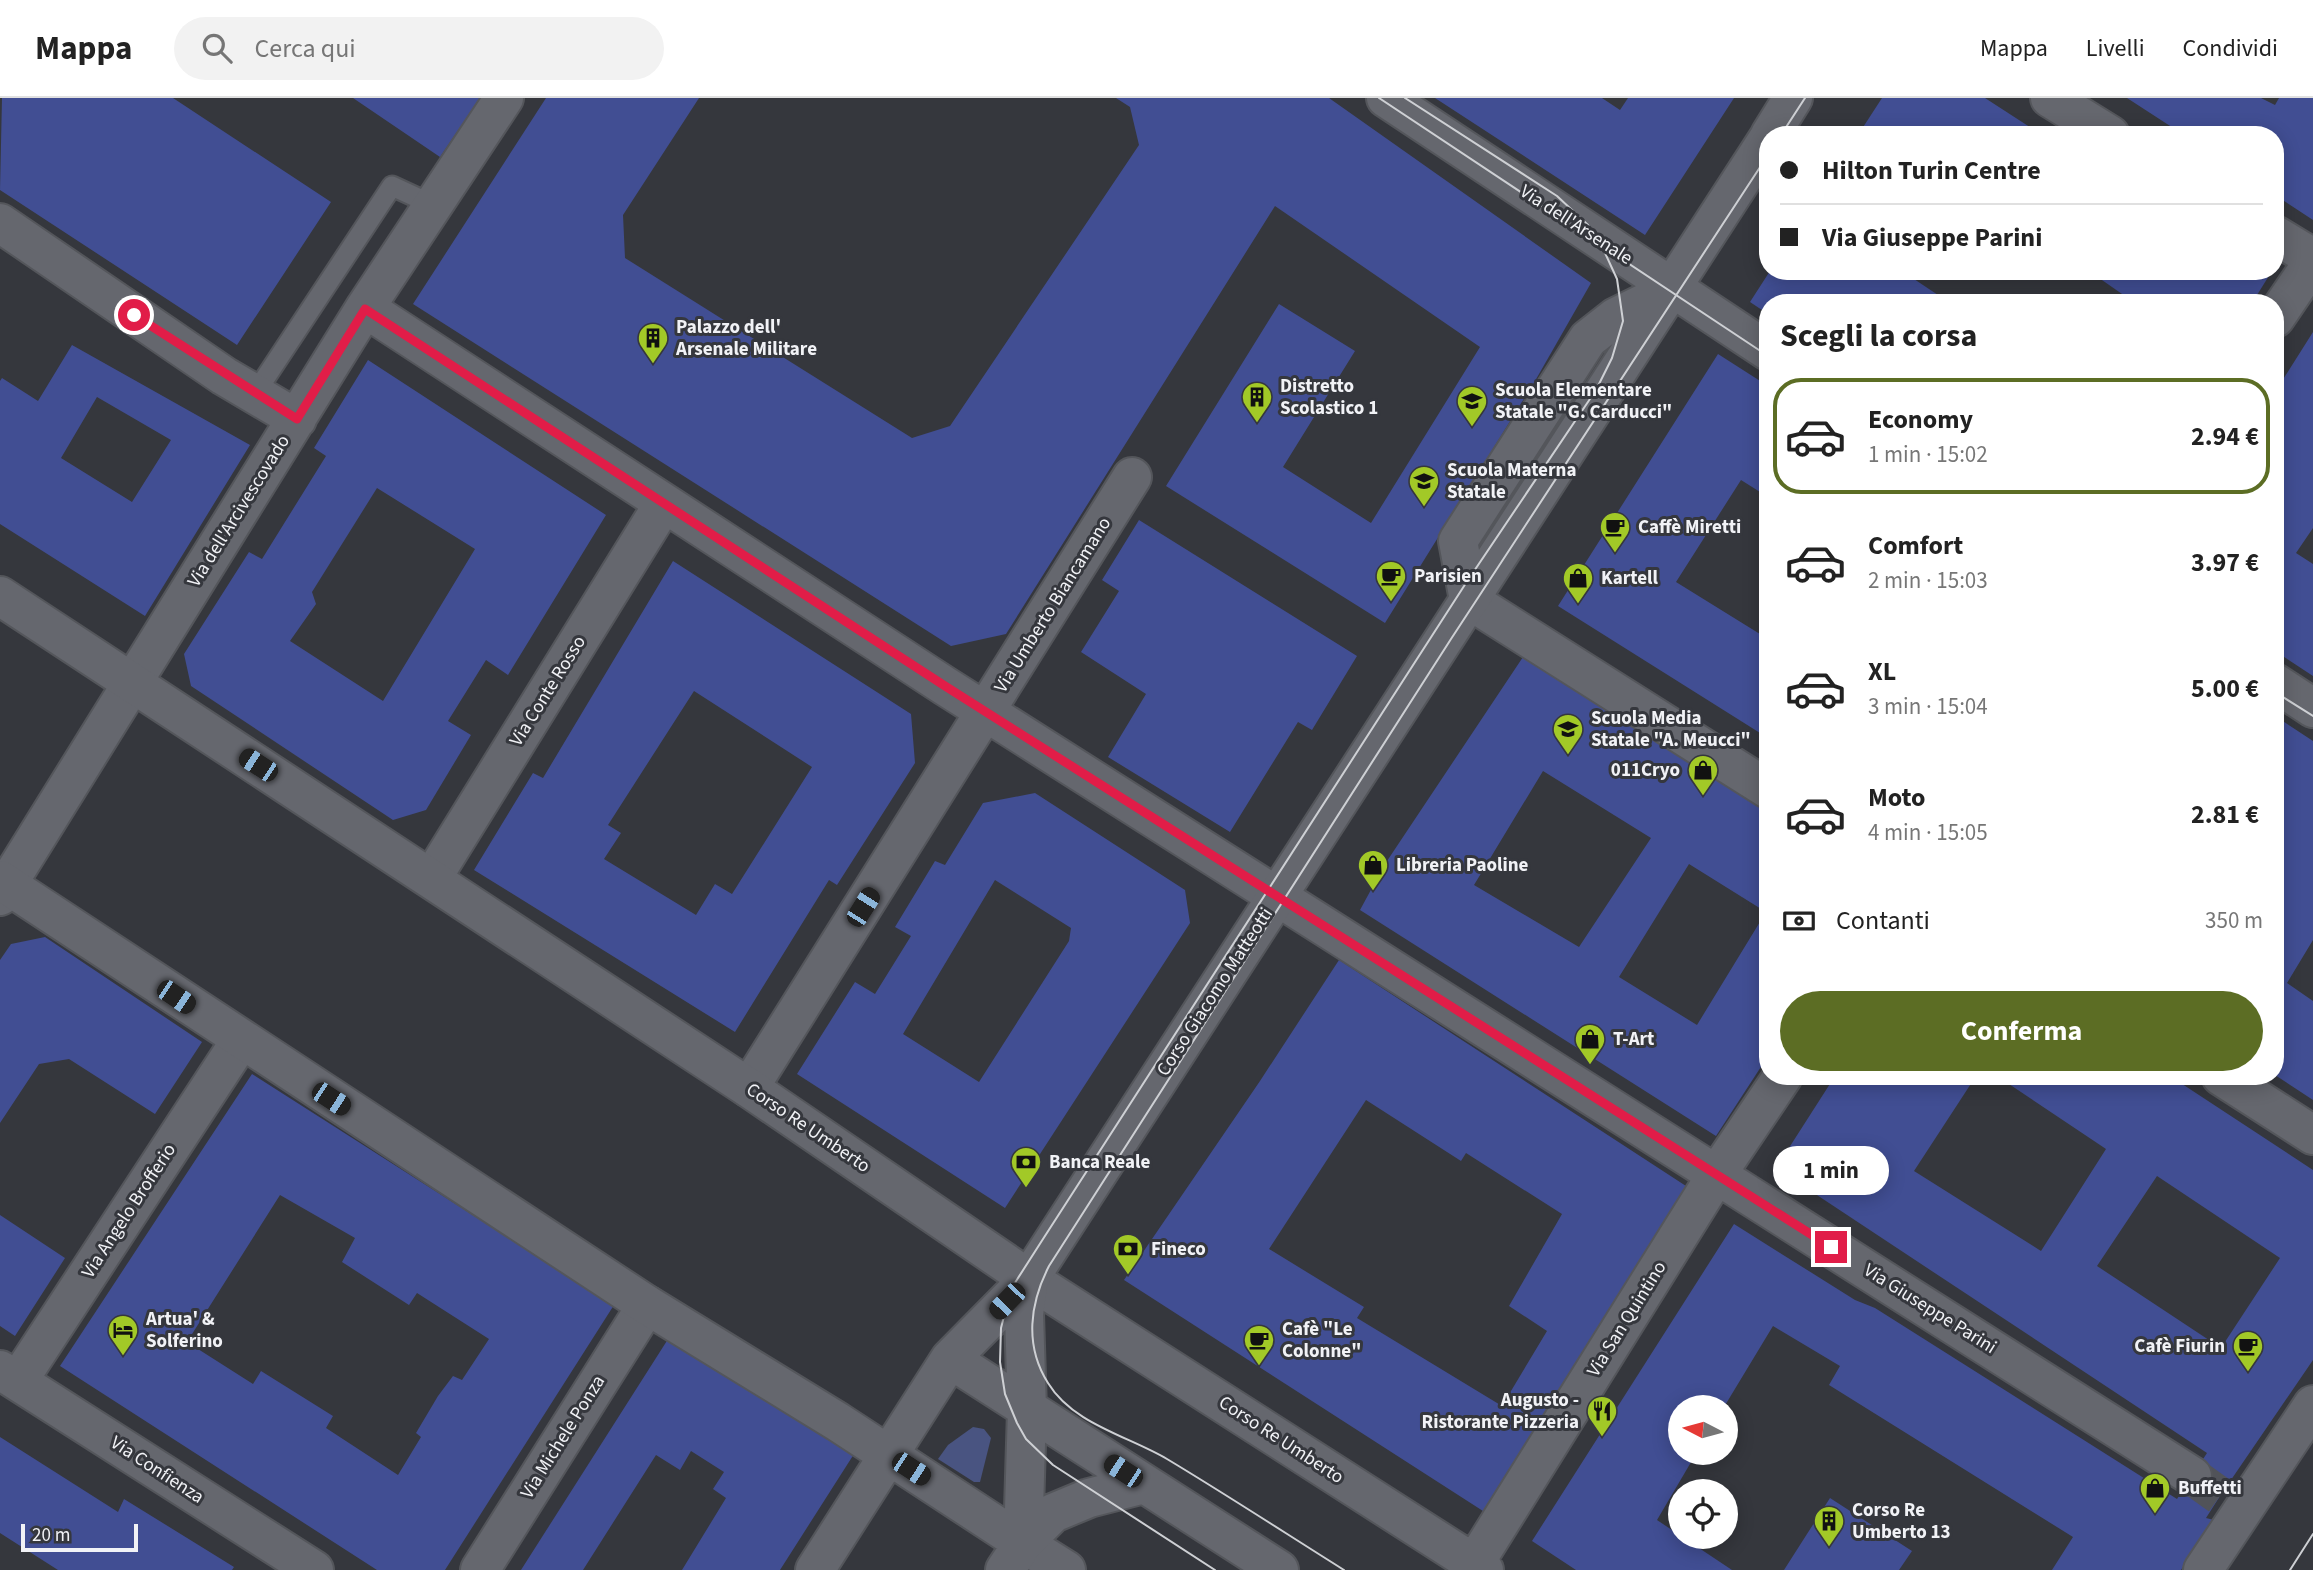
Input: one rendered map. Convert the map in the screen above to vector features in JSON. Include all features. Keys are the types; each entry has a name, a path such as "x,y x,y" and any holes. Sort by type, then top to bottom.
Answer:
{"street":[{"name":"Via dell'Arcivescovado","path":"3,887 365,309 504,98"},
{"name":"Via dell'Arsenale","path":"1385,98 1759,345"},
{"name":"Corso Giacomo Matteotti","path":"1776,126 1793,98"},
{"path":"2050,98 2095,126"},
{"name":"Corso Giacomo Matteotti","path":"816,1570 950,1359 1029,1279 1759,153"},
{"path":"0,223 254,395 297,419"},
{"path":"2284,241 2313,260 2284,304"},
{"name":"Via Giuseppe Parini","path":"365,309 986,710 2218,1494"},
{"name":"Via Umberto Biancamano","path":"749,1088 1132,477"},
{"name":"Via Conte Rosso","path":"432,878 664,503"},
{"name":"Corso Re Umberto","path":"0,596 749,1088 1029,1279 1479,1567"},
{"path":"1469,600 1759,783"},
{"path":"2284,689 2313,708"},
{"path":"3,887 647,1305 889,1454 1014,1556 1066,1570"},
{"name":"Via Angelo Brofferio","path":"9,1376 241,1040"},
{"name":"Via San Quintino","path":"1479,1567 1717,1174 1777,1085"},
{"path":"2235,1085 2313,1135"},
{"name":"Corso Giacomo Matteotti","path":"1014,1556 1027,1410 1024,1344 1029,1279"},
{"name":"Via Michele Ponza","path":"480,1570 647,1305"},
{"path":"950,1359 1279,1570"},
{"name":"Via Confienza","path":"9,1376 314,1570"},
{"path":"2203,1570 2218,1494 2313,1405"},
{"path":"1014,1556 1053,1513 1088,1498 1144,1485"}],"lane":[{"path":"254,395 392,186 433,205"}],"shaded area":[{"path":"973,1427 984,1429 991,1438 980,1482 974,1482 938,1459 948,1445"}],"building":[{"path":"2,98 173,98 331,202 237,345 0,190"},
{"path":"353,98 480,98 440,157"},
{"name":"Palazzo dell' Arsenale Militare","path":"546,98 699,98 623,215 625,258 912,438 950,426 1139,145 1130,107 1116,98 1329,98 1591,283 1535,381 1385,623 1166,486 1279,304 1355,351 1283,467 1371,523 1480,347 1275,206 1006,634 951,646 413,304"},
{"path":"1435,98 1602,98 1620,110 1628,98 1734,98 1645,235"},
{"path":"1882,98 1985,98 2028,126 1864,126"},
{"path":"2127,98 2261,98 2275,105 2279,98 2313,98 2313,220 2284,201 2284,126 2170,126"},
{"path":"1764,280 1916,280 1936,294 1759,294 1759,308 1750,302"},
{"path":"2102,280 2266,280 2258,294 2122,294"},
{"path":"2313,332 2313,528 2296,553 2313,564 2313,676 2284,657 2284,378"},
{"path":"72,345 250,445 145,616 0,524 0,381 2,378 38,401","holes":["97,397 171,440 132,502 61,458"]},
{"path":"1718,354 1759,380 1759,491 1741,480 1676,582 1759,633 1759,732 1558,606"},
{"path":"368,360 606,515 508,675 486,660 448,721 471,735 426,810 393,820 191,686 184,654 249,552 262,559 326,456 314,448","holes":["377,488 475,549 383,701 290,641 316,604 312,592"]},
{"path":"1139,520 1357,656 1312,730 1298,722 1230,832 1108,757 1146,694 1081,652 1119,591 1102,580"},
{"path":"673,561 911,714 915,763 837,885 829,880 735,1032 474,870 533,773 543,778","holes":["694,691 812,767 732,894 715,884 696,915 604,859 621,833 608,825"]},
{"path":"1525,654 1759,806 1759,908 1689,864 1619,977 1697,1025 1759,923 1759,1070 1716,1136 1360,910 1385,864","holes":["1543,771 1651,838 1579,947 1474,885"]},
{"path":"2284,722 2313,741 2313,940 2287,983 2313,1001 2313,1100 2284,1081"},
{"path":"1035,793 1185,890 1190,923 1005,1208 797,1074 855,982 875,994 911,936 895,927 935,861 945,865 983,803","holes":["995,880 1071,928 1069,941 979,1082 903,1034"]},
{"path":"45,937 202,1042 155,1114 69,1059 39,1064 0,1123 0,960 11,944"},
{"path":"1339,960 1686,1186 1483,1511 1124,1280","holes":["1366,1100 1461,1161 1466,1153 1562,1214 1509,1306 1547,1331 1502,1406 1357,1318 1364,1307 1269,1249"]},
{"path":"252,1074 614,1305 445,1570 377,1570 60,1366","holes":["280,1195 355,1238 342,1262 409,1305 417,1293 489,1339 462,1380 453,1376 438,1396 416,1433 421,1437 398,1475 326,1428 333,1416 261,1371 253,1384 187,1342"]},
{"path":"1829,1085 1970,1085 1914,1171 2041,1251 2106,1149 2010,1085 2184,1085 2313,1170 2313,1360 2206,1518 2214,1520 2181,1570 2052,1570 2073,1537 1829,1385 1840,1366 1773,1326 1731,1395 1668,1395 1668,1465 1689,1465 1681,1479 1668,1479 1668,1501 1657,1520 1668,1527 1668,1549 1700,1549 1732,1570 1576,1570 1532,1541 1734,1224 1855,1300 1875,1308 2177,1499 2207,1453 1776,1168","holes":["2157,1176 2280,1258 2221,1348 2097,1266"]},
{"path":"0,1215 65,1258 15,1336 0,1326"},
{"path":"670,1336 854,1454 780,1570 682,1570 726,1498 713,1489 724,1472 691,1451 680,1470 656,1455 583,1570 521,1570"},
{"path":"0,1437 118,1512 124,1499 234,1567 232,1570 58,1570 0,1533"},
{"name":"Corso Re Umberto 13","path":"1830,1498 1912,1551 1899,1570 1784,1570"}],"tunnel":[{"path":"2192,1476 2220,1496"}],"tram line":[{"path":"1379,98 1759,350"},
{"path":"1215,1570 1053,1465 1026,1439 1005,1394 1000,1362 1001,1328 1011,1289 1466,583 1596,390 1612,358 1623,321 1617,279 1600,242 1588,225 1557,196 1405,98"},
{"path":"1787,126 1805,98"},
{"path":"1344,1570 1167,1459 1102,1428 1072,1409 1048,1383 1035,1354 1032,1324 1037,1295 1049,1266 1451,639 1759,169"},
{"path":"2284,698 2313,716"},
{"path":"2290,1570 2313,1534"}],"place":[{"name":"Palazzo dell' Arsenale Militare","path":"653,365"},
{"name":"Distretto Scolastico 1","path":"1257,424"},
{"name":"Scuola Elementare Statale \"G. Carducci\"","path":"1472,428"},
{"name":"Scuola Materna Statale","path":"1424,508"},
{"name":"Caffè Miretti","path":"1615,554"},
{"name":"Parisien","path":"1391,603"},
{"name":"Kartell","path":"1578,605"},
{"name":"Scuola Media Statale \"A. Meucci\"","path":"1568,756"},
{"name":"011Cryo","path":"1703,797"},
{"name":"Libreria Paoline","path":"1373,892"},
{"name":"T-Art","path":"1590,1066"},
{"name":"Banca Reale","path":"1026,1189"},
{"name":"Fineco","path":"1128,1276"},
{"name":"Artua' & Solferino","path":"123,1357"},
{"name":"Cafè \"Le Colonne\"","path":"1259,1367"},
{"name":"Cafè Fiurin","path":"2248,1373"},
{"name":"Augusto - Ristorante Pizzeria","path":"1602,1438"},
{"name":"Buffetti","path":"2155,1515"},
{"name":"Corso Re Umberto 13","path":"1829,1548"}],"route":[{"path":"134,315 239,385 297,419 365,309 388,321 945,686 1831,1247"}]}
